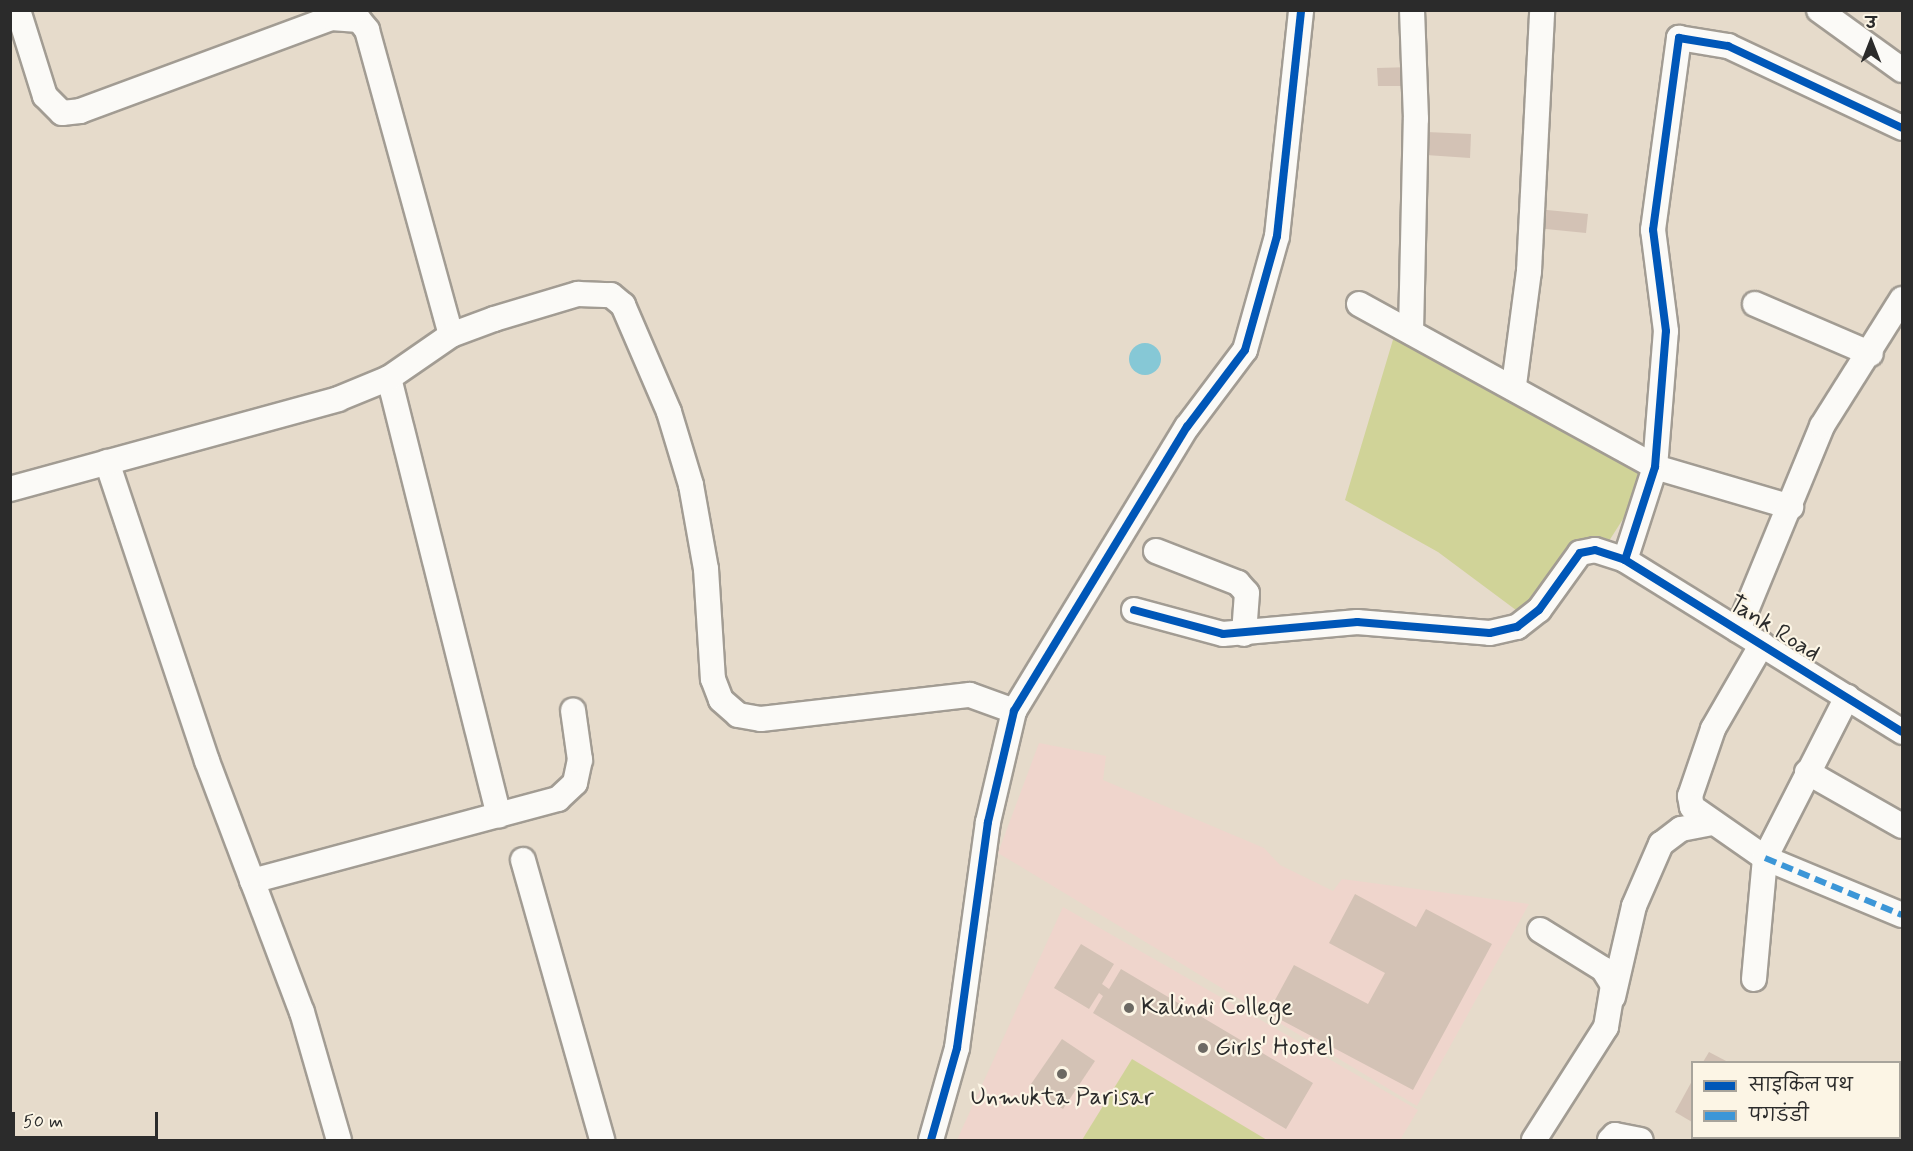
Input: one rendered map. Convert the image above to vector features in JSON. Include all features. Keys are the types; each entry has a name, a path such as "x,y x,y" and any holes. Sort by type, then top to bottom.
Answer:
{"street":[{"path":"18,10 45,96 62,113 80,111 332,18 359,20 366,30 452,335"},
{"path":"931,1140 957,1048 988,822 1014,711 1187,427 1249,342 1277,236 1301,10"},
{"path":"1411,332 1416,119 1412,10"},
{"path":"1514,385 1529,271 1542,10"},
{"path":"1819,10 1902,70"},
{"path":"1625,560 1654,467 1666,331 1653,230 1679,38 1728,46 1902,128"},
{"path":"10,489 338,399 389,378 452,335 578,294 611,295 623,305 669,412 691,485 706,569 713,679 721,700 738,715 761,719 970,695 1014,711"},
{"path":"1738,630 1791,507 1822,426 1871,354 1902,300"},
{"path":"1755,303 1871,354"},
{"path":"1359,304 1514,385 1654,467 1791,507"},
{"path":"389,378 499,815"},
{"path":"107,462 252,881 302,1012 339,1140"},
{"name":"Tank Road","path":"1134,610 1181,625 1245,634 1357,622 1490,633 1517,627 1539,610 1580,553 1595,550 1625,560 1902,732"},
{"path":"1156,551 1239,584 1247,593 1245,634"},
{"path":"1762,644 1713,729 1690,796 1692,807 1765,858 1902,915"},
{"path":"1754,980 1765,858 1847,697"},
{"path":"252,881 558,799 575,783 580,760 573,710"},
{"path":"1807,772 1902,826"},
{"path":"1534,1140 1606,1027 1634,906 1661,844 1681,829 1713,823"},
{"path":"523,860 602,1140"},
{"path":"1540,930 1603,969 1613,985 1612,1002"},
{"path":"1610,1140 1633,1135 1641,1140"}],"shaded area":[{"path":"1039,743 1106,756 1103,780 1264,848 1280,865 1333,891 1342,879 1529,904 1417,1106 998,853"},
{"name":"Kalindi College","path":"1063,907 1418,1110 1400,1140 957,1140"}],"green space":[{"path":"1398,323 1515,383 1648,480 1600,555 1580,552 1528,619 1438,552 1345,500"},
{"path":"1132,1059 1267,1140 1082,1140"}],"water":[{"path":"1145,343 1156,348 1161,359 1156,370 1145,375 1134,370 1129,359 1134,348"}],"building":[{"path":"1412,67 1412,86 1378,86 1377,68"},
{"path":"1427,132 1471,134 1470,158 1426,155"},
{"path":"1537,209 1588,214 1586,233 1536,228"},
{"path":"1355,894 1416,927 1426,909 1492,944 1413,1090 1268,1013 1294,965 1368,1004 1385,973 1329,943"},
{"name":"Girls' Hostel","path":"1081,944 1114,964 1102,984 1109,989 1121,969 1313,1083 1286,1129 1093,1013 1103,996 1099,993 1089,1009 1054,988"},
{"name":"Unmukta Parisar","path":"1062,1039 1095,1061 1063,1109 1029,1087"},
{"path":"1709,1052 1726,1061 1704,1061"},
{"path":"1691,1083 1691,1121 1675,1112"}],"marked path":[{"path":"1765,858 1902,915"}],"cycle path":[{"path":"931,1140 957,1048 988,822 1014,711 1187,427 1245,350 1277,236 1301,10"},
{"path":"1625,560 1655,467 1666,331 1653,230 1679,38 1728,46 1902,128"},
{"path":"1134,610 1223,634 1357,622 1490,633 1517,627 1539,610 1580,553 1595,550 1625,560 1902,732"}],"place":[{"name":"Kalindi College","path":"1129,1008"},
{"name":"Girls' Hostel","path":"1203,1048"},
{"name":"Unmukta Parisar","path":"1062,1074"}]}
